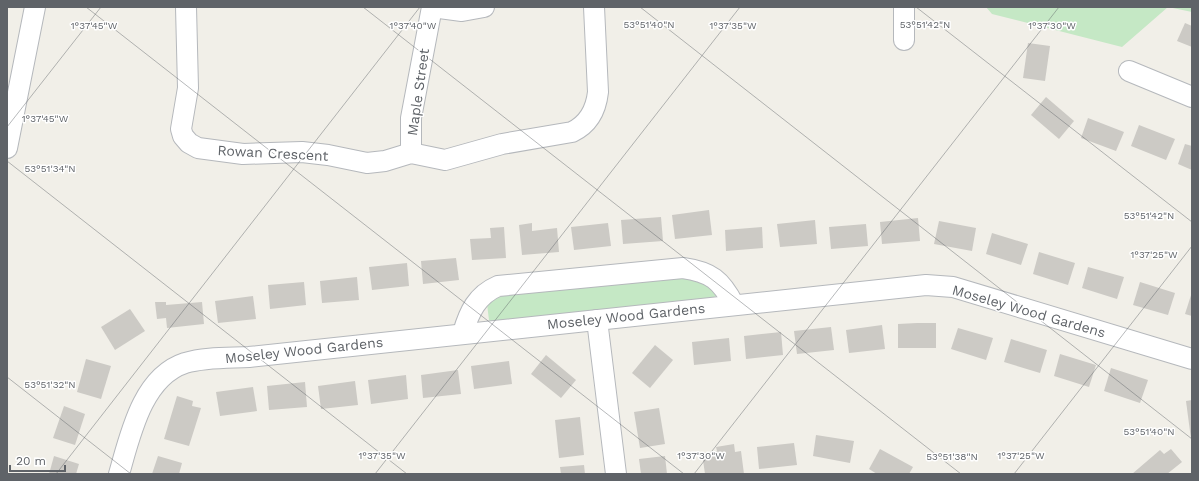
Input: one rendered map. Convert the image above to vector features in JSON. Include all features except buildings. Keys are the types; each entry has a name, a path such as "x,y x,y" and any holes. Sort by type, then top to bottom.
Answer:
{"street":[{"path":"7,148 35,7"},
{"name":"Rowan Crescent","path":"186,7 188,88 181,129 183,136 189,143 198,148 231,153 302,152 328,155 366,163 385,161 411,153 445,160 502,144 572,132 582,126 593,112 597,104 598,92 594,7"},
{"path":"432,7 462,11 484,7"},
{"name":"Maple Street","path":"411,153 411,118 432,7"},
{"path":"904,7 904,40"},
{"path":"1129,71 1192,97"},
{"path":"463,333 468,315 474,305 484,294 498,286 683,268 706,273 717,280 726,289 734,305"},
{"name":"Moseley Wood Gardens","path":"119,474 133,426 142,405 153,387 170,372 184,364 199,360 249,357 463,333 926,285 953,287 1192,359"},
{"path":"597,320 616,474"}],"green space":[{"path":"986,7 1168,7 1122,47 992,14"},
{"path":"1168,7 1192,7 1192,12"},
{"path":"688,274 704,278 718,295 712,298 492,322 489,320 487,304 510,291"}]}
